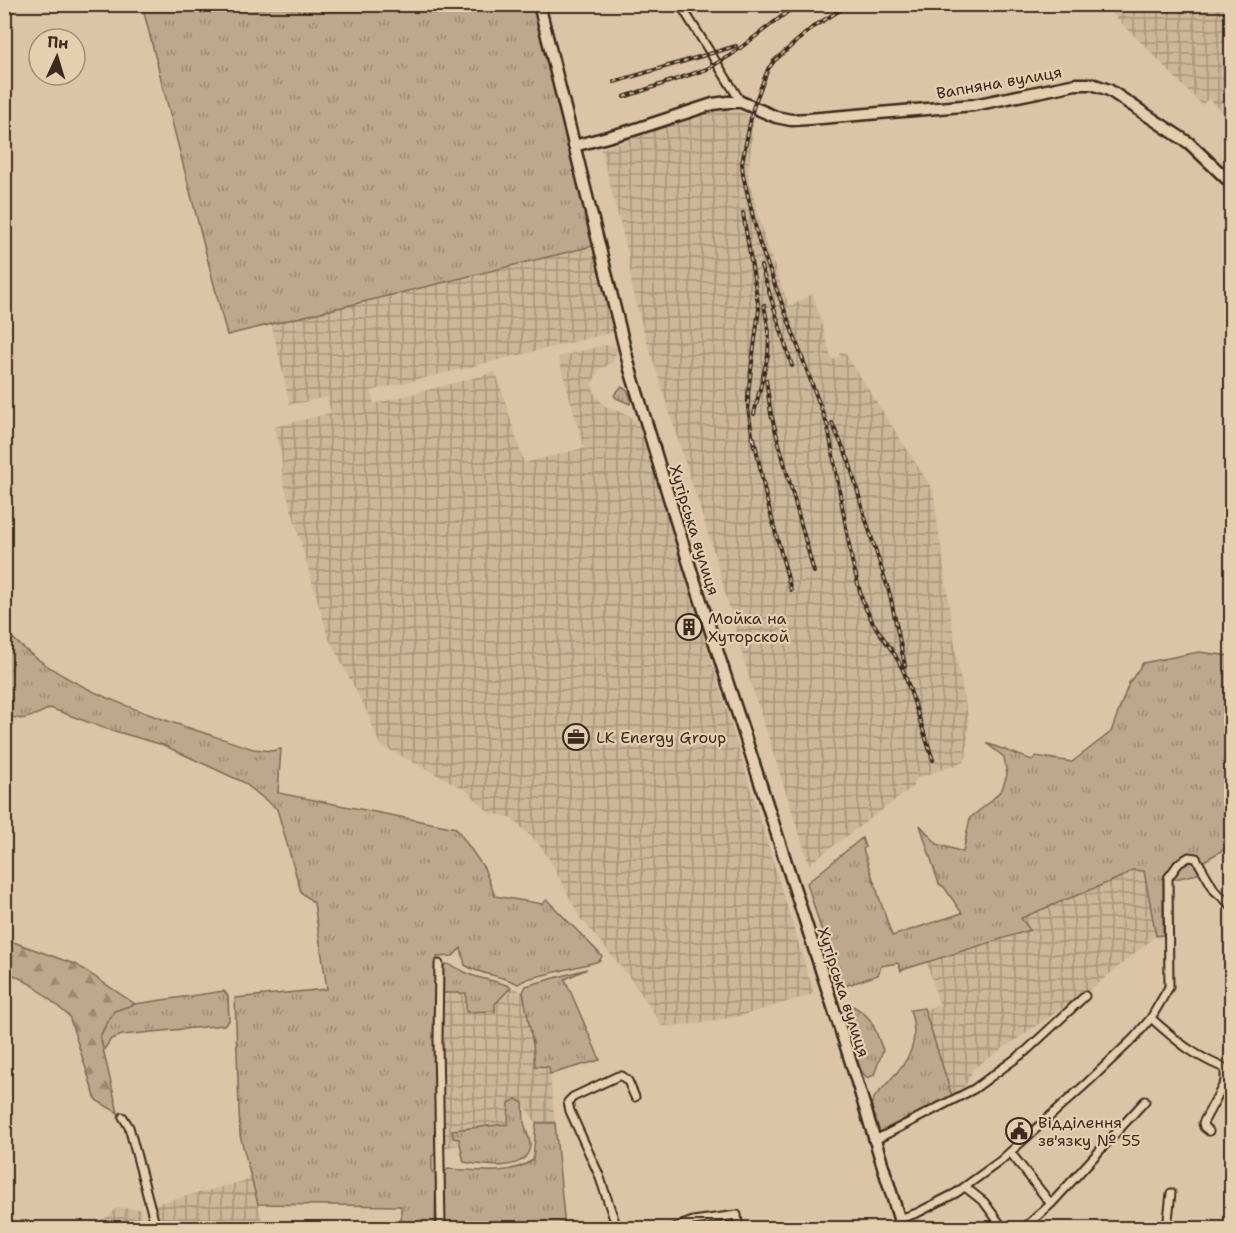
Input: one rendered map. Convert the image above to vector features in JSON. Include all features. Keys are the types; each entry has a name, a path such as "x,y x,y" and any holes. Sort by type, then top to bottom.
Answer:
{"main road":[{"name":"Хутірська вулиця","path":"539,4 630,369 690,567 901,1224"},
{"name":"Вапняна вулиця","path":"741,102 776,117 791,120 974,105 1076,84 1092,84 1109,90 1189,143 1232,184"},
{"path":"574,146 713,104 741,102"}],"street":[{"path":"680,4 741,102"},
{"path":"901,1224 965,1187 1010,1152 1088,1082 1134,1038 1151,1018 1169,987 1168,878 1185,858 1194,856 1215,891 1232,906"},
{"path":"440,964 438,1040 441,1228"},
{"path":"875,1140 974,1089 1026,1051 1085,996"},
{"path":"1151,1018 1202,1060 1228,1070 1225,1082 1203,1123 1209,1131"},
{"path":"617,1228 599,1175 568,1102 573,1097 618,1076 628,1081 634,1097"},
{"path":"1023,1228 1051,1204 1145,1101"},
{"path":"123,1117 129,1127 156,1228"},
{"path":"1010,1152 1051,1204"},
{"path":"965,1187 984,1202 1003,1228"},
{"path":"1167,1228 1171,1193"},
{"path":"674,1228 693,1221 737,1215 738,1224 742,1228"}],"shaded area":[{"path":"1110,5 1231,5 1231,77 1227,82 1231,87 1231,122 1209,98 1202,105 1107,8"},
{"path":"723,108 754,116 748,177 766,243 789,306 813,294 832,360 840,357 839,354 844,351 933,490 957,660 969,722 966,758 962,763 917,778 912,788 809,864 746,668 714,553 643,329 632,287 628,254 601,149"},
{"path":"597,245 618,331 371,391 374,404 496,372 524,463 584,448 558,357 605,345 618,349 612,363 600,369 592,383 595,395 605,406 628,415 639,426 814,994 740,1016 698,1024 661,1026 627,974 581,919 548,857 536,841 510,817 490,813 466,790 380,745 368,714 328,637 283,481 281,453 274,427 331,413 327,397 290,405 271,322"},
{"path":"1132,870 1144,871 1156,936 1095,986 974,1068 964,1088 952,1096 924,1010 939,1004 927,963 1030,930 1020,918 1124,876"},
{"path":"511,987 523,992 535,1065 549,1067 555,1123 536,1123 523,1103 516,1099 509,1103 509,1124 453,1130 461,1145 442,1148 442,1085 440,1079 442,993 466,993 495,1011 495,1004"},
{"path":"252,1179 264,1228 158,1228 152,1205"},
{"path":"116,1208 140,1209 143,1228 83,1228 84,1224 101,1222 100,1220 108,1217"}],"green space":[{"path":"142,5 537,5 597,245 227,335"},
{"path":"621,387 629,394 630,404 614,395"},
{"path":"4,629 28,652 56,671 120,703 253,749 272,751 281,749 278,793 456,828 484,868 495,896 542,904 547,900 602,956 596,962 527,979 518,984 465,965 461,948 453,956 437,957 437,1153 432,1156 432,1172 436,1173 435,1228 401,1228 401,1206 258,1204 240,1135 235,998 327,989 314,903 301,892 277,809 243,782 163,745 104,728 50,708 22,719 10,717 4,713"},
{"path":"1199,652 1231,656 1231,845 1199,864 1198,874 1163,879 1163,935 1156,936 1144,871 1132,870 1124,876 1021,918 1030,930 901,971 898,963 881,966 878,975 839,988 807,883 862,838 865,847 863,849 892,936 962,913 944,887 939,884 920,825 937,844 963,852 970,818 1002,789 1007,775 1004,757 986,743 1032,760 1036,756 1072,762 1111,732 1129,683 1143,663"},
{"path":"5,939 77,965 135,1004 114,1011 100,1036 118,1113 96,1100 69,1016 34,986 5,970"},
{"path":"447,964 474,976 511,987 495,1004 495,1011 466,1012 466,993 442,993 443,965"},
{"path":"587,969 565,979 600,1060 550,1074 549,1067 535,1066 523,992 526,986"},
{"path":"224,991 228,996 229,1021 224,1025 122,1035 111,1039 103,1051 100,1036 114,1011 135,1004"},
{"path":"851,1005 869,1019 883,1050 874,1075 867,1078 855,1056 849,1035 846,1006"},
{"path":"924,1008 952,1096 886,1132 877,1131 871,1109 872,1103 910,1054 914,1034 910,1010"},
{"path":"516,1099 523,1103 524,1122 530,1142 527,1154 513,1164 503,1166 464,1162 459,1139 453,1138 452,1130 508,1124 509,1103"},
{"path":"536,1123 555,1123 565,1228 445,1228 444,1172 448,1169 503,1171 533,1160"}],"railway":[{"path":"624,97 707,69 731,55 798,4"},
{"path":"850,4 813,27 768,69 753,108 742,163 743,175 759,242 828,427 852,561 863,603 904,672 933,760"},
{"path":"614,82 736,46"},
{"path":"743,213 759,309 748,393 754,447"},
{"path":"761,266 792,366"},
{"path":"754,414 768,355 769,332 764,305"},
{"path":"766,380 771,414 814,572"},
{"path":"832,423 849,461 890,595 905,666"},
{"path":"754,438 766,497 791,590"}],"place":[{"name":"Мойка на Хуторской","path":"689,627"},
{"name":"LK Energy Group","path":"576,737"},
{"name":"Відділення зв'язку № 55","path":"1019,1131"}]}
